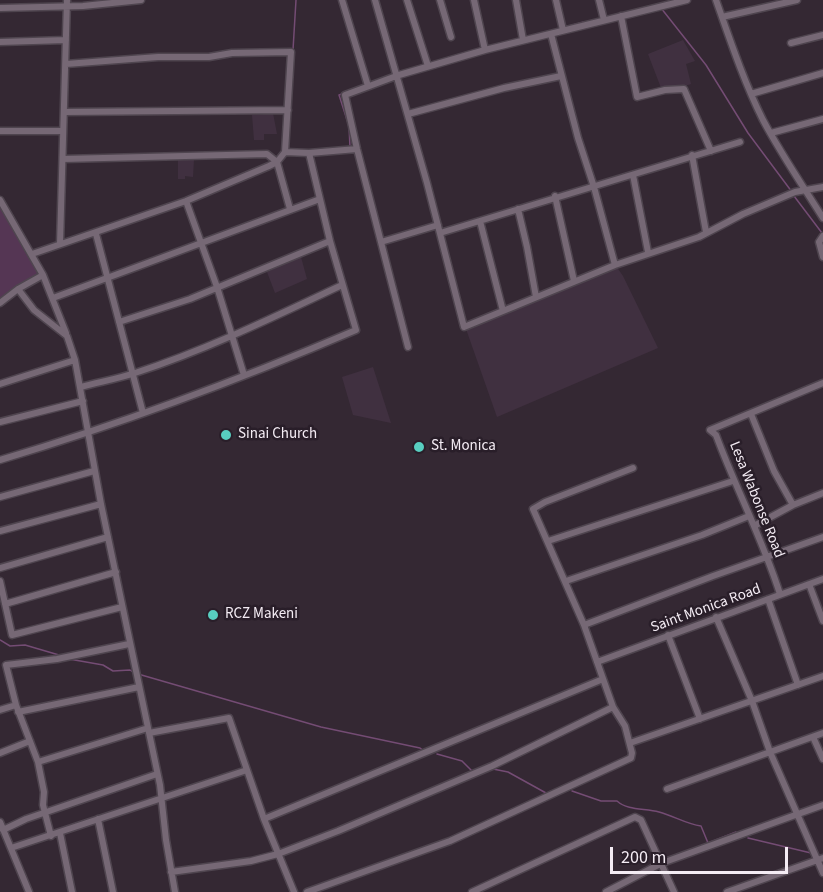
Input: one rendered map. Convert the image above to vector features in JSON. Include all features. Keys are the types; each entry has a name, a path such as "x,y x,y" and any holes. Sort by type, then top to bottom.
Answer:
{"street":[{"path":"0,9 141,0"},
{"path":"342,0 368,86"},
{"path":"375,0 408,114 464,327 648,252 688,241 751,210 804,190 823,187"},
{"path":"407,0 428,66"},
{"path":"440,0 451,37"},
{"path":"474,0 485,50"},
{"path":"516,0 525,38 523,40"},
{"path":"556,0 563,30"},
{"path":"599,0 604,20"},
{"path":"408,347 357,149 345,96 347,93 485,50 687,0"},
{"path":"716,0 751,94 804,190 823,218"},
{"path":"722,16 797,0"},
{"path":"60,244 67,3"},
{"path":"621,16 637,97 665,90 684,89 711,151"},
{"path":"551,33 578,138 615,265"},
{"path":"791,43 823,35"},
{"path":"0,42 66,40"},
{"path":"32,254 96,234 186,201 277,162 285,152 291,52 232,53 209,57 158,57 66,64"},
{"path":"751,94 823,73"},
{"path":"408,114 504,88 561,76"},
{"path":"64,112 288,110"},
{"path":"771,133 823,119"},
{"path":"0,131 63,132"},
{"path":"440,233 555,196 594,187 740,142"},
{"path":"285,152 309,153 357,149"},
{"path":"0,460 88,433 143,413 356,330 330,241 309,153"},
{"path":"63,159 267,154 277,162 290,209"},
{"path":"692,155 706,232"},
{"path":"633,175 648,252"},
{"path":"555,196 574,281"},
{"path":"53,298 320,199"},
{"path":"0,200 43,275 75,360 94,471 162,798 175,892"},
{"path":"186,201 217,287 244,375"},
{"path":"518,209 536,297"},
{"path":"480,221 503,311"},
{"path":"381,242 438,225"},
{"path":"96,234 143,413"},
{"path":"823,236 819,242 823,257"},
{"path":"119,322 190,299 330,241"},
{"path":"0,303 18,289 43,275"},
{"path":"81,387 133,374 233,336 342,285"},
{"path":"18,289 34,310 67,336"},
{"path":"0,384 75,360"},
{"name":"Lesa Wabonse Road","path":"780,594 716,435 711,430 823,383"},
{"path":"0,422 83,400"},
{"path":"751,414 774,471 793,505"},
{"path":"307,892 406,858 494,822 631,758 632,753 625,726 613,706 566,581 532,509 633,468"},
{"path":"0,497 94,471"},
{"path":"548,541 733,481"},
{"path":"754,526 793,505 823,493"},
{"path":"0,531 101,504"},
{"path":"566,581 702,535 749,516"},
{"path":"0,568 108,537"},
{"path":"584,625 766,556 823,537"},
{"path":"5,604 116,572"},
{"name":"Saint Monica Road","path":"597,662 823,579"},
{"path":"0,581 12,635 122,607"},
{"path":"810,584 823,621"},
{"path":"768,599 798,685"},
{"path":"716,617 797,815 820,859 823,873"},
{"path":"668,635 700,719"},
{"path":"51,836 45,813 44,792 38,762 3,666 57,659 129,644"},
{"path":"630,743 823,676"},
{"path":"264,819 603,679"},
{"path":"0,710 139,687"},
{"path":"171,872 251,861 278,854 371,818 492,766 613,706"},
{"path":"38,762 148,730 229,718 264,819 294,892"},
{"path":"667,789 823,733"},
{"path":"813,737 823,759"},
{"path":"0,753 30,741"},
{"path":"11,848 247,770"},
{"path":"3,830 157,774"},
{"path":"606,892 662,863 823,805"},
{"path":"472,892 635,817 641,819 674,892"},
{"path":"98,819 113,892"},
{"path":"0,822 29,892"},
{"path":"60,833 72,892"},
{"path":"727,892 820,859"}],"shaded area":[{"path":"683,40 695,61 686,64 691,84 663,93 648,54"},
{"path":"273,113 277,134 264,134 264,140 254,140 252,115"},
{"path":"178,158 194,159 193,177 185,176 185,179 178,179"},
{"path":"0,203 39,274 0,301"},
{"path":"301,257 307,279 275,293 267,272"},
{"path":"616,266 658,348 497,417 466,329"},
{"path":"373,367 391,423 353,415 342,377"}],"waterway":[{"path":"293,50 296,0"},
{"path":"661,8 706,65 748,133 792,192"},
{"path":"565,27 584,22"},
{"path":"413,68 425,64"},
{"path":"342,94 339,95 349,126 350,148"},
{"path":"794,196 822,233"},
{"path":"0,640 10,646 25,645 59,655"},
{"path":"69,659 103,665 113,671 130,670 133,672"},
{"path":"138,674 321,727 420,748 424,751"},
{"path":"437,754 462,761 472,771"},
{"path":"493,769 508,772 546,793"},
{"path":"572,791 601,801 617,801 631,808 659,812 701,826 708,843 736,832"},
{"path":"748,838 811,853"}],"place":[{"name":"Sinai Church","path":"226,435"},
{"name":"St. Monica","path":"419,447"},
{"name":"RCZ Makeni","path":"213,615"}]}
